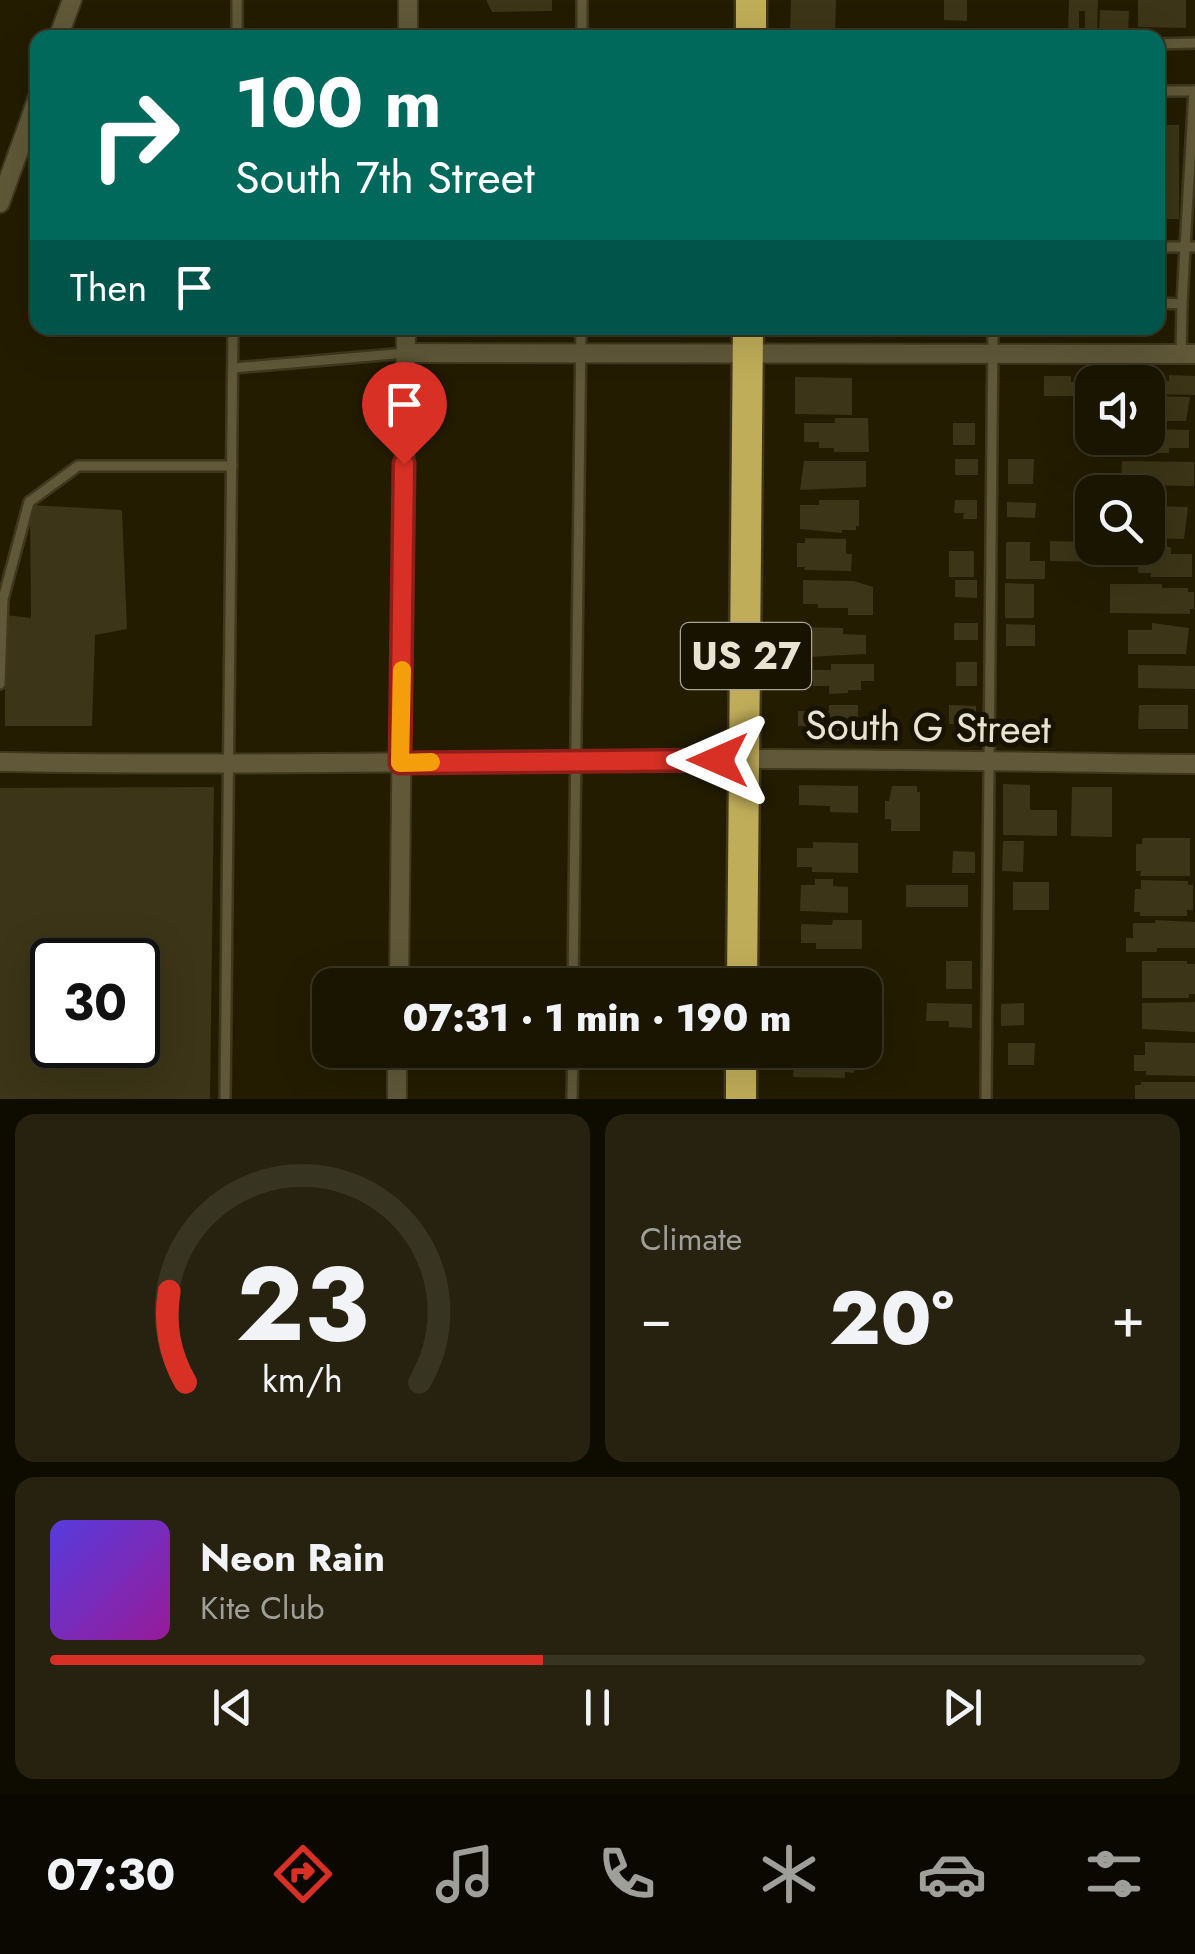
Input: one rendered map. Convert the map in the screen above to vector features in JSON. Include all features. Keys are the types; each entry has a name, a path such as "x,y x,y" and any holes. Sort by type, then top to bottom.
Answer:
{"highway":[{"path":"751,30 752,0"},
{"name":"US 27","path":"742,968 748,340"},
{"path":"740,1099 741,1068"}],"street":[{"path":"61,30 72,0"},
{"path":"408,0 408,30"},
{"path":"0,203 30,119"},
{"path":"398,968 406,335"},
{"path":"406,353 581,352 748,340 992,353 1188,354"},
{"name":"South G Street","path":"0,762 228,766 352,761 746,759 1195,764"},
{"path":"396,1099 397,1068"}],"lane":[{"path":"237,0 237,30"},
{"path":"582,0 582,30"},
{"path":"1165,44 1195,43"},
{"path":"1165,91 1194,91 1190,247 1182,304 1188,354"},
{"path":"1165,304 1182,304"},
{"path":"225,1099 233,335"},
{"path":"574,968 581,335"},
{"path":"986,1099 992,335"},
{"path":"233,368 406,353"},
{"path":"0,684 3,599 29,502 78,466 232,466"},
{"path":"572,1068 572,1099"}],"building":[{"path":"486,0 552,0 552,11 492,12"},
{"path":"791,0 836,0 835,30 790,30"},
{"path":"944,0 967,0 967,21 944,20"},
{"path":"1069,0 1098,0 1097,30 1085,30 1085,11 1079,11 1079,30 1068,30"},
{"path":"1138,0 1186,0 1186,28 1138,27"},
{"path":"1100,10 1129,11 1128,30 1099,30"},
{"path":"1165,125 1179,125 1179,219 1165,219"},
{"path":"1169,375 1195,376 1195,395 1165,394 1165,381 1169,381"},
{"path":"1044,376 1071,376 1071,382 1075,382 1075,396 1044,396"},
{"path":"795,377 852,378 852,415 795,414"},
{"path":"1165,396 1190,397 1186,421 1165,421"},
{"path":"835,418 868,418 869,452 834,452 834,448 819,448 819,442 804,442 804,423 835,423"},
{"path":"953,423 975,423 975,445 953,445"},
{"path":"1165,429 1189,430 1189,448 1169,448 1169,453 1165,453"},
{"path":"955,459 978,459 978,475 955,475"},
{"path":"1008,459 1034,459 1033,484 1008,484"},
{"path":"804,461 866,461 866,487 800,490"},
{"path":"1122,461 1194,462 1194,486 1165,486 1165,475 1121,475"},
{"path":"819,500 859,500 859,526 842,533 800,529 800,505 819,505"},
{"path":"955,500 977,500 977,519 963,519 964,513 954,513"},
{"path":"1007,502 1036,503 1035,518 1007,517"},
{"path":"30,505 122,510 127,629 95,635 92,726 5,726 5,615 31,618"},
{"path":"1165,506 1188,507 1184,539 1165,538"},
{"path":"805,538 846,539 846,554 852,554 851,571 797,567 797,543 805,543"},
{"path":"1050,541 1075,542 1075,561 1050,561"},
{"path":"1006,542 1030,542 1030,561 1045,561 1045,579 1006,579"},
{"path":"1165,547 1171,547 1171,554 1192,554 1192,577 1151,577 1151,573 1138,573 1138,565 1165,565"},
{"path":"949,551 974,551 974,577 949,577"},
{"path":"803,580 854,581 873,587 873,615 848,615 848,608 803,604"},
{"path":"955,580 977,580 977,598 955,597"},
{"path":"1005,583 1034,584 1034,618 1005,618"},
{"path":"1110,584 1188,588 1188,592 1194,592 1194,609 1190,609 1190,614 1110,613"},
{"path":"954,623 978,623 978,640 954,640"},
{"path":"1152,623 1189,628 1186,654 1128,654 1128,630 1152,630"},
{"path":"1006,624 1035,625 1035,646 1006,646"},
{"path":"800,627 843,628 843,634 866,635 866,654 807,657 800,654"},
{"path":"956,662 977,662 977,686 956,686"},
{"path":"831,664 874,664 874,681 861,681 861,690 829,694 829,686 813,686 813,670 831,670"},
{"path":"1138,665 1195,666 1195,689 1138,688"},
{"path":"829,705 858,705 858,731 805,730 805,726 798,726 798,711 829,711"},
{"path":"949,705 976,706 976,725 949,724"},
{"path":"1139,705 1188,705 1188,729 1138,729"},
{"path":"1003,784 1030,785 1030,810 1057,810 1057,836 1003,835"},
{"path":"799,785 858,786 858,813 830,812 830,806 799,805"},
{"path":"892,786 917,786 920,831 891,831 891,819 885,819 885,801 889,801"},
{"path":"214,787 210,1099 0,1099 0,788"},
{"path":"1072,787 1112,787 1112,837 1071,836"},
{"path":"1142,838 1190,838 1190,876 1140,876 1141,871 1136,871 1136,844 1142,844"},
{"path":"1003,841 1024,841 1023,872 1002,871"},
{"path":"813,842 858,843 858,873 812,872 812,867 797,867 797,848 813,848"},
{"path":"953,851 975,852 975,873 952,873"},
{"path":"815,879 833,879 833,886 848,887 848,913 800,911 801,885 815,885"},
{"path":"1141,880 1188,881 1188,885 1193,885 1193,910 1187,910 1187,916 1140,916 1140,912 1134,912 1135,889 1141,889"},
{"path":"1013,882 1049,882 1049,910 1013,910"},
{"path":"906,885 968,885 968,907 906,907"},
{"path":"833,920 862,920 862,949 816,949 816,943 801,943 801,924 832,925"},
{"path":"1195,922 1195,948 1126,952 1126,938 1133,938 1133,923"},
{"path":"946,961 972,961 972,989 946,989"},
{"path":"1142,961 1195,964 1195,994 1189,994 1189,998 1142,998"},
{"path":"1195,1002 1195,1032 1142,1029 1142,1003"},
{"path":"927,1003 972,1004 972,1028 949,1027 949,1021 926,1021"},
{"path":"1024,1003 1024,1025 1001,1026 1001,1004"},
{"path":"1145,1042 1195,1043 1195,1076 1146,1075 1146,1071 1134,1071 1134,1055 1145,1055"},
{"path":"1008,1043 1035,1043 1034,1065 1008,1065"},
{"path":"793,1068 854,1068 854,1073 845,1072 845,1078 793,1077"},
{"path":"1195,1082 1195,1099 1135,1099 1135,1085"}],"slow traffic":[{"path":"402,670 400,763 431,762"}],"route":[{"path":"404,464 400,763 718,760"}]}
